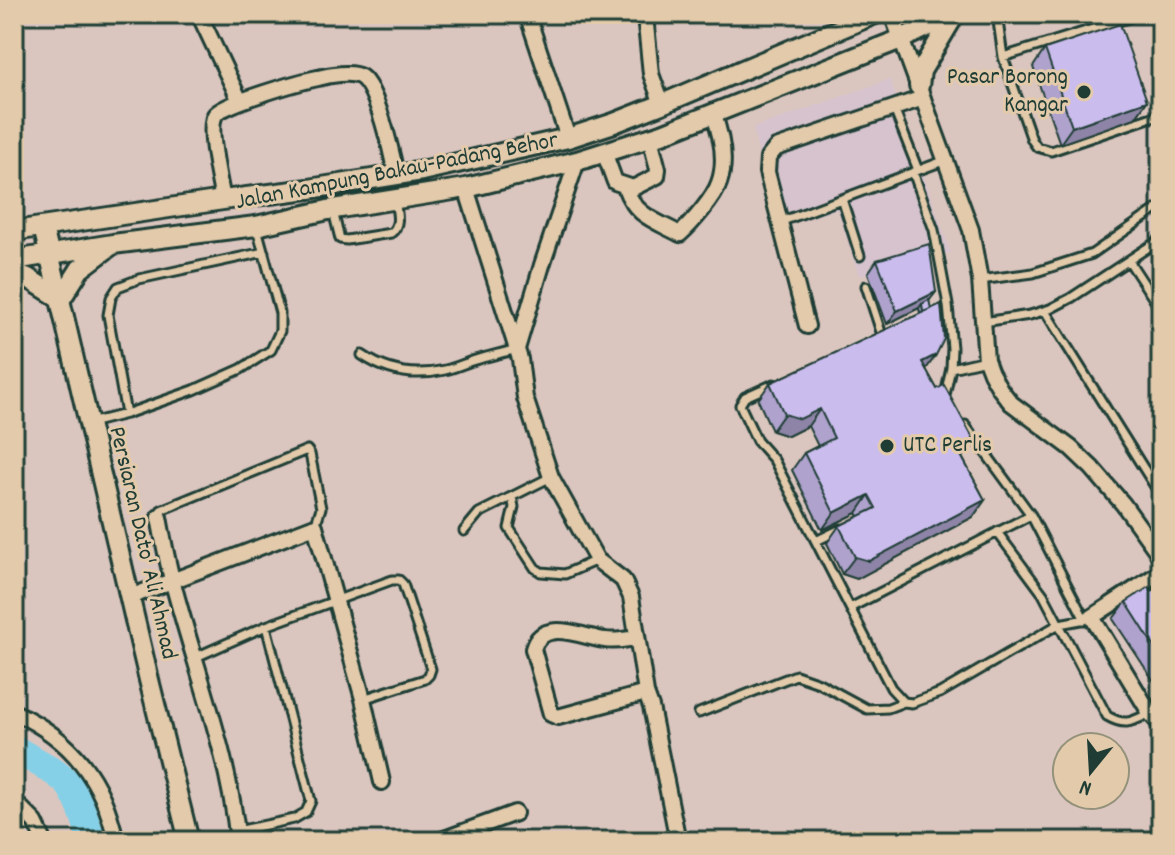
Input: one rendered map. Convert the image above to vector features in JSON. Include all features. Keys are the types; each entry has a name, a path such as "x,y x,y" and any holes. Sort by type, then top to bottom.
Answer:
{"street":[{"path":"199,14 240,101"},
{"path":"527,14 568,138"},
{"path":"642,14 651,74 662,104"},
{"name":"Jalan Kampung Bakau-Padang Behor","path":"14,231 422,171 568,138 662,104 875,14"},
{"path":"892,14 971,230 980,280 986,360 991,373 1011,403 1071,448 1092,468 1123,504 1161,557"},
{"path":"921,92 921,71 955,14"},
{"name":"Jalan Kampung Bakau-Padang Behor","path":"14,260 256,226 333,209 466,188 577,161 650,138 901,39 955,14"},
{"path":"223,200 214,150 213,118 217,111 320,77 359,75 368,84 387,134 396,174"},
{"path":"807,326 767,172 768,158 776,148 894,108 921,92"},
{"path":"625,187 630,202 642,214 680,234 719,183 723,159 720,131 713,113"},
{"path":"604,152 615,182 633,188 657,176 650,138"},
{"path":"517,349 577,161"},
{"path":"466,188 517,349 525,398 551,477 597,560 623,580 631,597 646,693 678,841"},
{"name":"Persiaran Dato' Ali Ahmad","path":"43,227 189,841"},
{"path":"14,272 61,299 80,269 113,244"},
{"path":"159,517 173,583 228,775 238,836"},
{"path":"130,597 315,526 363,699 382,782"},
{"path":"1161,572 1088,618 1161,725"},
{"path":"637,638 609,641 561,630 541,634 535,640 533,649 551,714 558,717 646,693"},
{"path":"14,712 54,735 74,754 99,788 110,814 116,841"},
{"path":"14,801 35,822 44,841"},
{"path":"439,841 515,813"}],"lane":[{"path":"997,14 1003,57 1037,147 1051,151 1161,114"},
{"path":"1003,57 1141,14"},
{"path":"894,108 934,230 948,305 952,348 951,368 945,388 947,401"},
{"path":"780,222 946,160"},
{"path":"333,209 340,239 391,233 398,223 395,198"},
{"path":"842,199 860,256"},
{"path":"980,280 1033,273 1092,254 1161,206"},
{"path":"89,423 126,414 194,390 241,369 271,350 280,331 280,313 256,226"},
{"path":"983,322 1045,311 1071,298 1161,239"},
{"path":"126,414 108,315 111,298 118,287 139,279 264,252"},
{"path":"1129,261 1161,310"},
{"path":"866,286 882,335"},
{"path":"938,310 948,305"},
{"path":"1045,311 1161,496"},
{"path":"868,341 895,329"},
{"path":"362,355 376,365 417,374 445,370 517,349"},
{"path":"951,368 986,360"},
{"path":"786,379 745,397 740,409 757,441 774,460 891,688 904,702"},
{"path":"699,713 796,675 819,683 867,709 912,703 940,693 1059,624 1088,618 1031,515 956,413"},
{"path":"159,517 161,510 307,450 321,508 315,526"},
{"path":"464,531 479,513 551,477"},
{"path":"512,497 514,507 509,528 535,568 552,574 565,574 597,560"},
{"path":"850,608 1031,515"},
{"path":"816,541 843,528"},
{"path":"997,532 1043,594 1107,716 1117,722 1129,723 1150,713"},
{"path":"196,657 266,626 399,580 403,584 431,669 425,679 363,699"},
{"path":"238,836 294,819 306,812 311,801 266,626"}],"shaded area":[{"path":"890,79 951,253 920,257 859,276 837,209 774,230 753,128"}],"building":[{"name":"Pasar Borong Kangar","path":"1120,24 1147,101 1072,127 1045,49"},
{"path":"929,244 936,292 897,311 877,260"},
{"path":"929,300 931,309 923,312 922,304"},
{"name":"UTC Perlis","path":"941,304 944,339 936,355 922,362 937,389 944,385 974,440 957,448 985,500 869,561 855,557 839,526 876,508 869,495 834,513 804,453 834,438 820,409 800,419 784,414 770,383"},
{"path":"1161,585 1161,657 1126,602 1149,587 1151,592"}],"waterway":[{"path":"14,749 67,782 86,821 91,841"}],"place":[{"name":"Pasar Borong Kangar","path":"1084,92"},
{"name":"UTC Perlis","path":"887,446"}]}
